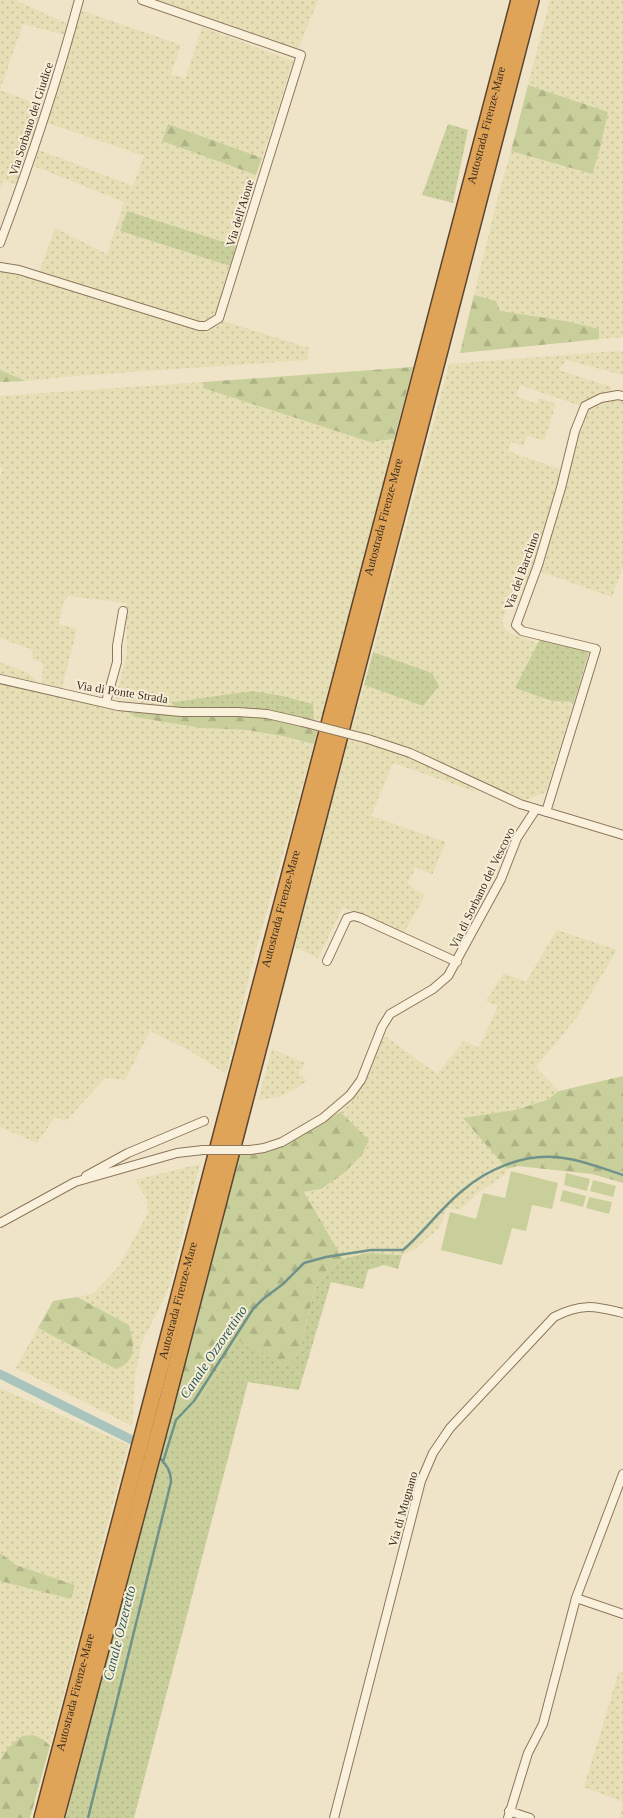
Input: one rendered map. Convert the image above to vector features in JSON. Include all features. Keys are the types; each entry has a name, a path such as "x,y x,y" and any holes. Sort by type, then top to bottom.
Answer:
{"highway":[{"name":"Autostrada Firenze-Mare","path":"42,1818 519,0"},
{"name":"Autostrada Firenze-Mare","path":"56,1818 164,1412 531,0"}],"street":[{"name":"Via Sorbano del Giudice","path":"0,243 43,120 79,0"},
{"name":"Via dell'Aione","path":"0,267 19,270 199,326 206,326 219,318 301,55 142,0"},
{"name":"Via del Barchino","path":"546,812 596,649 522,631 516,625 517,618 538,565 561,488 575,430 585,406 601,398 623,396"},
{"path":"106,702 117,662 117,646 123,611"},
{"name":"Via di Ponte Strada","path":"0,679 118,706 181,712 267,714 302,722 368,739 410,753 520,804 536,809"},
{"path":"536,809 623,835"},
{"name":"Via di Sorbano del Vescovo","path":"0,1223 75,1182 178,1153 203,1150 250,1150 282,1142 323,1118 350,1095 361,1080 382,1027 390,1014 433,989 448,976 501,879 517,838 536,809"},
{"path":"327,961 347,918 354,916 457,962"},
{"path":"75,1182 128,1152 204,1121"},
{"name":"Via di Mugnano","path":"334,1818 421,1481 433,1453 450,1428 554,1317 569,1309 590,1306 623,1313"},
{"path":"530,1818 508,1814 528,1754 543,1724 576,1598 623,1474"},
{"path":"576,1598 623,1614"}],"shaded area":[{"path":"0,0 15,0 68,24 65,35 23,24 0,90"},
{"path":"157,0 318,0 299,47 294,48"},
{"path":"550,0 623,0 623,337 460,353 496,204 511,151 591,174 608,112 528,85"},
{"path":"83,11 181,45 171,74 185,79 202,27 293,61 262,158 168,124 162,141 256,175 236,246 127,211 120,231 230,266 218,308 221,320 309,348 307,360 26,381 0,370 0,270 37,278 55,228 107,254 124,202 34,166 39,150 133,186 144,156 47,123 79,14"},
{"path":"0,90 42,106 18,185 3,180 0,189"},
{"path":"623,352 623,375 566,360 559,370 612,387 611,393 597,395 578,405 520,385 516,396 537,404 539,398 556,404 544,441 527,435 524,446 511,442 508,451 562,470 533,569 523,591 514,588 502,621 505,629 512,634 538,643 516,688 552,701 574,702 546,792 528,799 518,800 408,748 351,730 364,685 423,706 432,673 373,652 449,364"},
{"path":"204,382 203,388 370,442 394,439 324,719 314,720 314,712 252,691 174,702 173,708 115,698 127,655 126,603 68,596 63,603 59,624 77,629 61,691 44,686 42,681 43,663 32,659 33,650 0,638 0,477 3,469 0,467 0,396"},
{"path":"609,400 623,400 623,568 612,597 539,571 587,411"},
{"path":"0,662 28,673 36,681 36,684 0,674"},
{"path":"0,682 128,712 135,717 201,728 247,730 314,744 255,953 226,1074 189,1050 150,1031 125,1080 105,1078 66,1121 55,1117 37,1143 0,1127"},
{"path":"346,740 386,748 471,786 476,792 393,763 371,816 446,842 432,875 416,867 407,884 425,895 404,933 343,907 318,958 295,947"},
{"path":"557,930 617,950 577,1017 536,1067 559,1091 547,1100 515,1110 464,1118 507,1169 505,1175 479,1192 460,1210 447,1208 440,1227 415,1249 402,1255 367,1253 343,1259 304,1192 321,1189 368,1140 340,1112 355,1097 385,1036 437,1074 464,1041 479,1048 498,1006 486,1001 504,973 526,982"},
{"path":"272,1049 305,1063 299,1073 307,1081 278,1097 258,1100"},
{"path":"200,1164 171,1281 142,1342 135,1377 132,1426 16,1368 38,1328 116,1369 129,1325 77,1297 93,1294 119,1266 148,1213 147,1199 135,1180"},
{"path":"0,1388 128,1445 50,1746 44,1740 0,1760 0,1581 71,1599 75,1585 16,1565 0,1553 0,1524 2,1520 0,1519"},
{"path":"619,1671 623,1673 623,1802 584,1787"},
{"path":"623,1802 623,1818 620,1818"}],"green space":[{"path":"528,85 608,112 592,174 511,151"},
{"path":"168,124 262,158 256,175 162,141"},
{"path":"448,124 468,130 453,203 422,195"},
{"path":"127,211 236,246 230,266 120,231"},
{"path":"474,295 496,301 500,311 565,321 599,329 599,339 460,353"},
{"path":"413,367 394,439 370,442 203,388 204,382"},
{"path":"0,370 26,381 0,382"},
{"path":"540,639 589,652 574,702 552,701 515,688"},
{"path":"373,652 432,673 439,686 423,706 364,685"},
{"path":"252,691 283,696 313,704 314,720 248,709 173,708 173,702"},
{"path":"128,712 259,715 318,728 314,744 247,730 201,728 135,717"},
{"path":"623,1076 623,1183 592,1174 517,1166 507,1169 463,1118 515,1110 547,1100 559,1091"},
{"path":"340,1112 369,1140 362,1155 344,1173 321,1189 304,1192 343,1259 329,1269 315,1287 300,1349 291,1368 236,1339 199,1399 183,1413 170,1417 237,1155 269,1152 294,1140"},
{"path":"511,1171 558,1183 552,1209 532,1205 526,1231 512,1228 502,1265 441,1250 450,1212 476,1219 483,1193 505,1198"},
{"path":"566,1173 590,1179 587,1191 564,1185"},
{"path":"593,1180 616,1186 613,1197 590,1191"},
{"path":"563,1190 586,1196 583,1207 560,1201"},
{"path":"589,1197 612,1202 609,1214 586,1208"},
{"path":"367,1253 402,1255 398,1269 384,1265 368,1270 363,1289 331,1282 299,1390 248,1382 134,1818 66,1818 101,1676 170,1417 183,1413 199,1399 236,1339 291,1367 300,1349 315,1287 329,1269 343,1259"},
{"path":"77,1297 129,1325 133,1351 128,1362 123,1366 116,1369 38,1328 53,1301"},
{"path":"0,1553 16,1565 75,1585 71,1599 0,1581"},
{"path":"33,1735 44,1740 50,1746 30,1818 0,1818 0,1760 8,1748 22,1736"}],"waterway":[{"name":"Canale Ozzorettino","path":"163,1462 176,1420 194,1401 253,1309 283,1284 304,1263 326,1257 371,1250 403,1250 471,1183 493,1170 516,1161 541,1157 571,1159 623,1175"},
{"name":"Canale Ozzeretto","path":"0,1374 132,1440"},
{"name":"Canale Ozzeretto","path":"88,1818 171,1482 168,1469 160,1458"}]}
